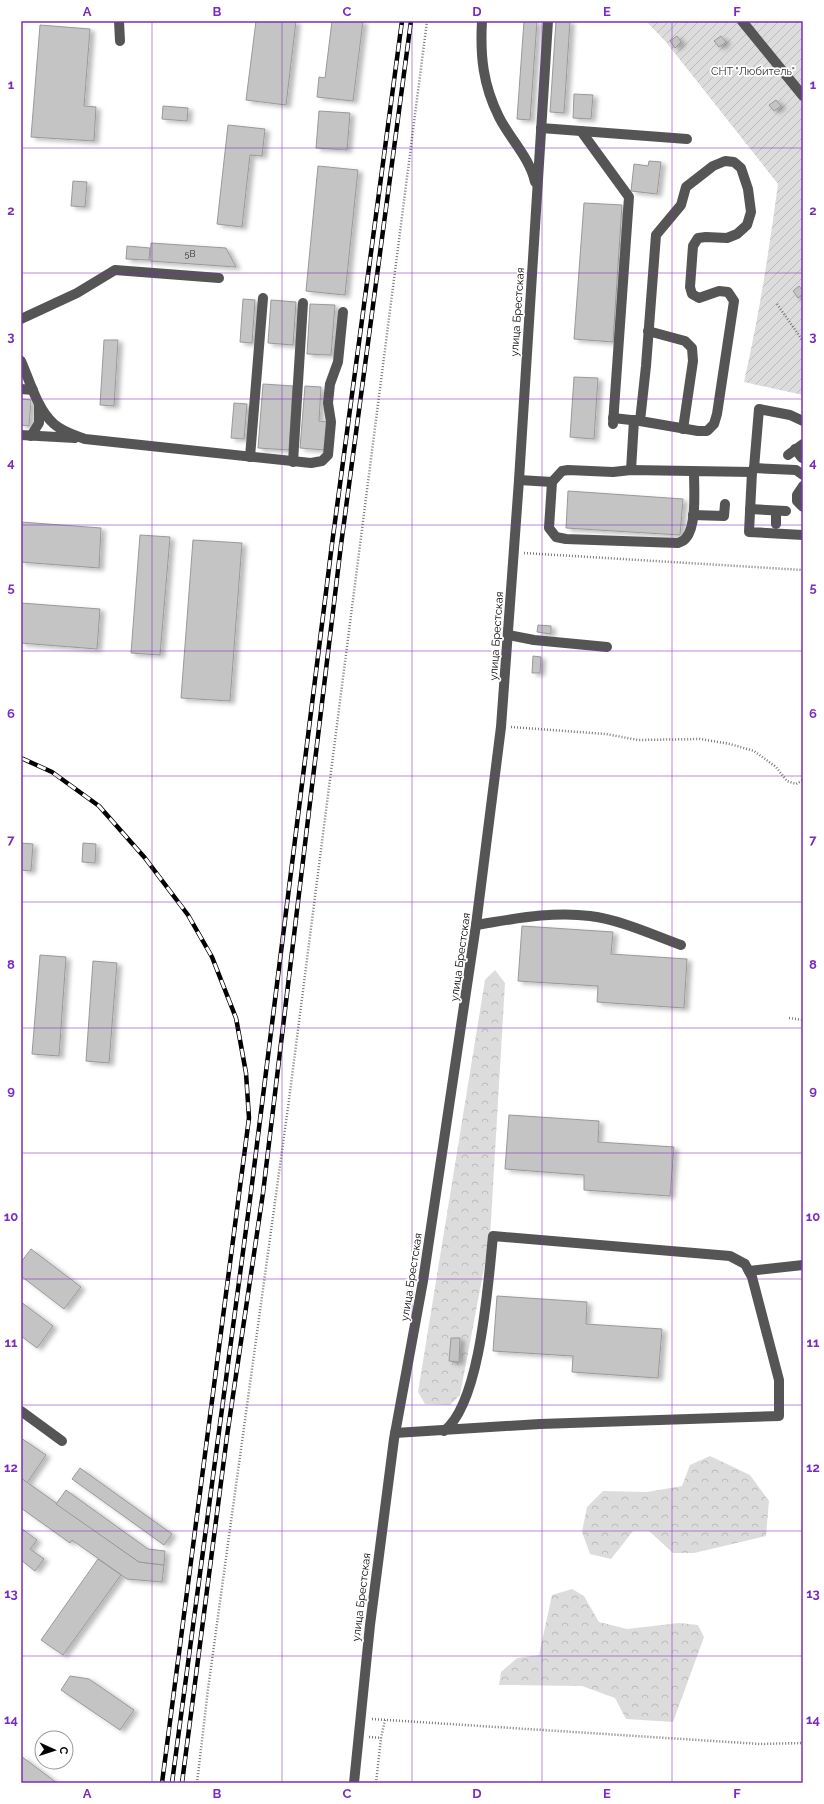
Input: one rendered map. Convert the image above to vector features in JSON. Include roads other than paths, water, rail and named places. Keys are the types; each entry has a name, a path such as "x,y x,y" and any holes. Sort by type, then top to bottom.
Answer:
{"street":[{"path":"119,21 120,41"},
{"path":"482,21 480,50 484,80 499,117 533,171 537,189"},
{"name":"улица Брестская","path":"354,1783 359,1718 395,1433 423,1281 476,925 501,727 519,480 540,128 548,21"},
{"path":"742,21 803,96"},
{"path":"540,128 688,139"},
{"path":"581,131 629,197 613,421 637,421 683,429 707,431 714,424 717,414 734,301 728,292 720,291 699,298 692,294 690,287 693,246 698,238 706,236 727,238 737,234 747,225 751,212 748,188 741,168 734,162 725,161 719,164 686,187 681,205 656,235 646,366 637,421 631,470"},
{"path":"21,319 77,293 116,270 219,278"},
{"path":"250,457 263,298"},
{"path":"293,462 303,303"},
{"path":"26,436 84,439 293,462 322,461 328,455 331,422 328,403 330,384 338,362 343,312"},
{"path":"648,331 685,340 692,348 693,361 683,429"},
{"path":"21,361 39,404 53,424 68,434 84,439"},
{"path":"21,389 33,390"},
{"path":"26,436 39,423 39,404"},
{"path":"803,421 790,415 759,409 749,532 803,535"},
{"path":"795,449 802,458"},
{"path":"694,472 693,515 689,534 685,540 678,543 566,539 556,537 549,528 552,482 562,471 613,472 631,470 694,472 796,470 803,475"},
{"path":"519,480 552,482"},
{"path":"803,486 797,495 797,501 803,507"},
{"path":"693,515 724,516 725,504"},
{"path":"750,509 781,511 776,524"},
{"path":"508,635 534,640 607,647"},
{"path":"476,925 547,914 590,916 625,924 681,945"},
{"path":"395,1433 444,1431 540,1424 779,1416 779,1380 752,1277 749,1271 745,1264 730,1256 493,1236 481,1340 471,1382 450,1426 444,1431"},
{"path":"749,1271 803,1265"},
{"path":"21,1411 62,1440"}],"railway":[{"path":"172,1783 251,1192 332,544 402,21"},
{"path":"182,1783 227,1436 263,1193 341,545 411,21"},
{"path":"21,758 52,772 99,806 145,858 188,915 212,957 236,1018 246,1073 249,1118 162,1783"}],"park label":[{"name":"СНТ \"Любитель\"","path":"753,71"}]}
